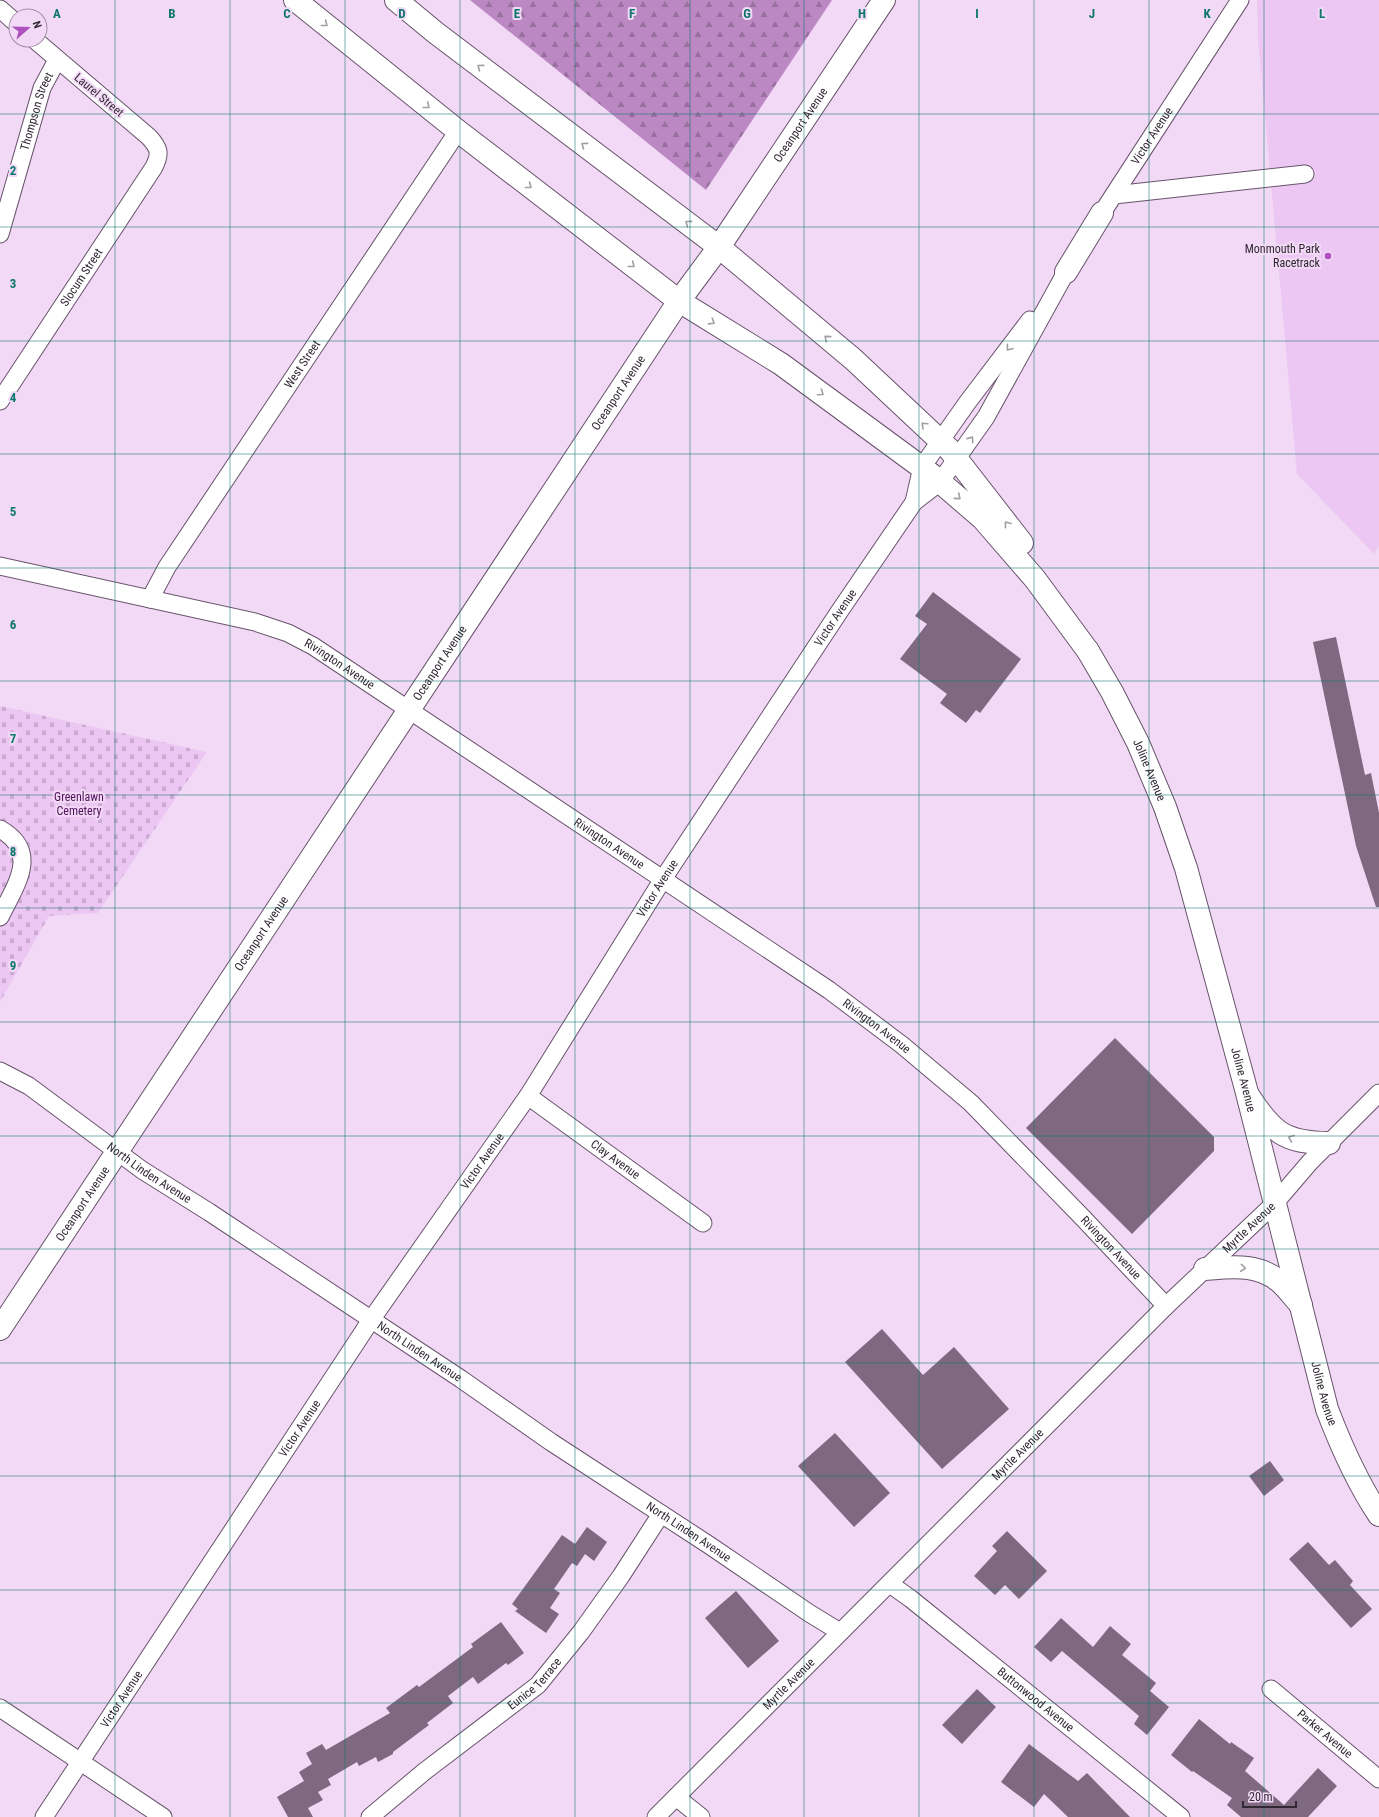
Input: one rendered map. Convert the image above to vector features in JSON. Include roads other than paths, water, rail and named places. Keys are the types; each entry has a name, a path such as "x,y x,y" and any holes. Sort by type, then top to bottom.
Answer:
{"main road":[{"path":"295,0 458,131 679,301 781,364 922,467 983,519 1035,579 1088,651"},
{"path":"396,0 436,34 719,247 853,359 941,441 957,459 1035,561 1088,651"},
{"name":"Oceanport Avenue","path":"0,1329 679,301 719,247 884,0"},
{"name":"Victor Avenue","path":"1066,272 1102,213"},
{"name":"Joline Avenue","path":"1088,651 1112,692 1138,743 1165,807 1186,868 1248,1095 1274,1204 1327,1409 1343,1450 1369,1500 1379,1515"},
{"path":"1248,1095 1260,1114 1273,1128 1285,1135 1306,1143 1329,1143"},
{"path":"1205,1269 1245,1267 1267,1274 1279,1282 1301,1306"}],"street":[{"name":"Victor Avenue","path":"1102,213 1240,0"},
{"path":"0,8 8,16"},
{"name":"Laurel Street","path":"44,48 149,137 158,146 159,152"},
{"name":"Thompson Street","path":"0,234 42,88 57,60"},
{"name":"West Street","path":"150,599 167,568 458,131"},
{"name":"Slocum Street","path":"0,401 154,167 159,152"},
{"path":"1114,195 1305,174"},
{"name":"Victor Avenue","path":"914,502 922,467 967,403 1066,272"},
{"name":"Victor Avenue","path":"44,1817 371,1320 528,1096 663,879 839,612 914,502 940,482 986,417 1066,272"},
{"name":"Rivington Avenue","path":"0,566 255,622 288,633 313,646 829,990 926,1064 981,1113 1084,1218 1166,1306"},
{"path":"0,829 15,839 21,850 23,862 21,874 0,917"},
{"name":"North Linden Avenue","path":"0,1071 29,1086 45,1100 142,1170 209,1212 461,1379 551,1442 840,1632"},
{"name":"Myrtle Avenue","path":"656,1817 1166,1306 1274,1204 1310,1162 1379,1093"},
{"name":"Clay Avenue","path":"528,1096 703,1223"},
{"name":"Eunice Terrace","path":"370,1817 425,1771 538,1685 581,1632 621,1576 661,1514"},
{"name":"Buttonwood Avenue","path":"890,1584 911,1599 1181,1817"},
{"name":"Parker Avenue","path":"1271,1688 1379,1779"},
{"path":"0,1708 163,1817"},
{"path":"676,1797 701,1817"}],"place":[{"name":"Monmouth Park Racetrack","path":"1328,256"}],"park label":[{"name":"Greenlawn Cemetery","path":"79,804"}]}
